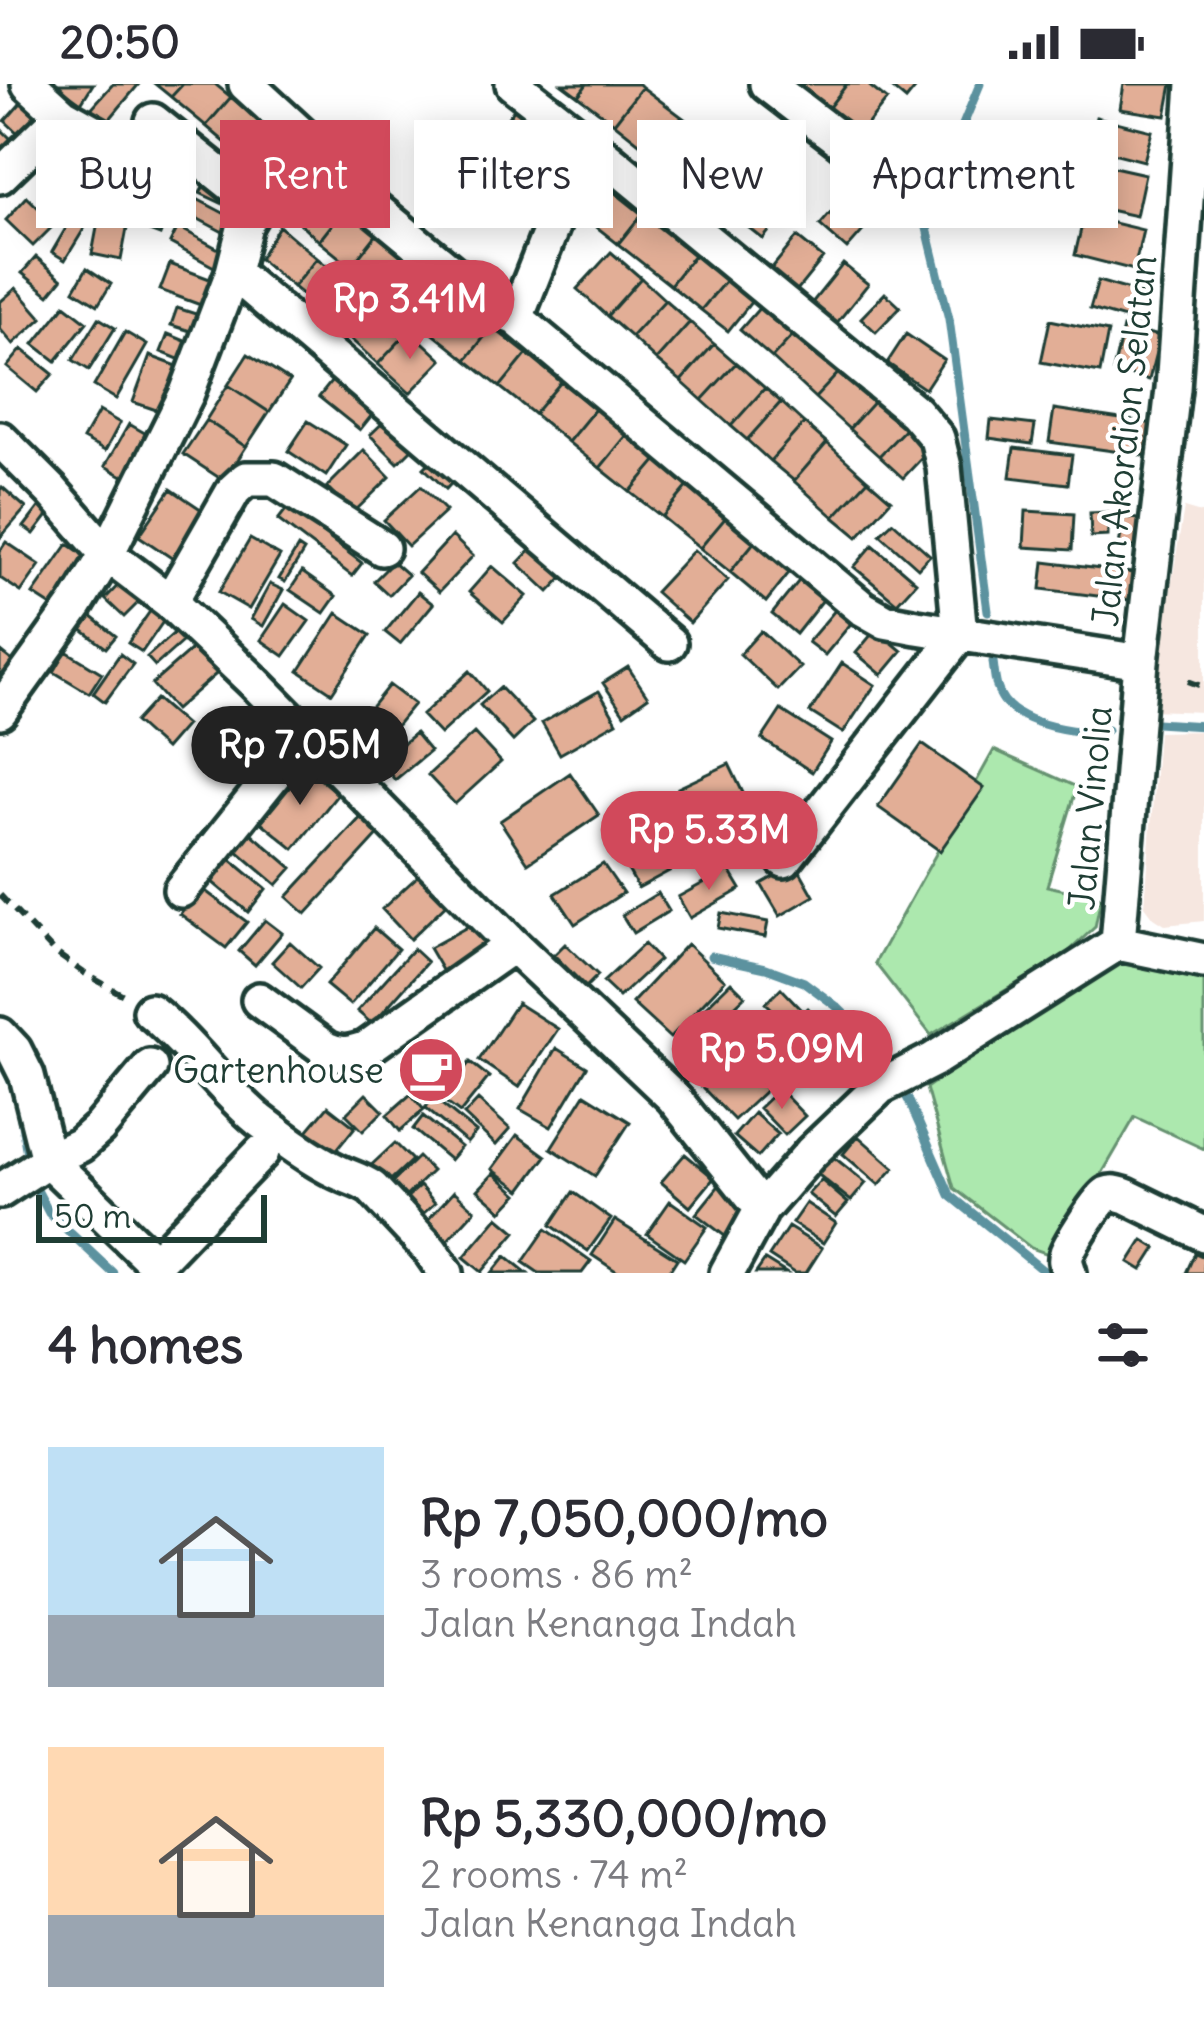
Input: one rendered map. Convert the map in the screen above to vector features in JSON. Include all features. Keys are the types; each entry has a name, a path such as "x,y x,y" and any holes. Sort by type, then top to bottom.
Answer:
{"street":[{"path":"29,84 72,120"},
{"path":"246,84 321,153 329,171 497,310 516,319 862,608 885,621 1141,662"},
{"path":"513,84 560,120"},
{"path":"766,84 830,133"},
{"name":"Jalan Akordion Selatan","path":"1141,662 1188,396 1194,84"},
{"path":"0,176 63,115"},
{"path":"0,711 107,554 187,393 232,272 250,204 196,156"},
{"path":"613,162 915,412 937,438 960,634 784,860"},
{"path":"516,319 552,228"},
{"path":"232,272 669,643"},
{"path":"0,439 107,554 170,602 513,945 673,1097 762,1209"},
{"path":"170,602 234,490 246,479 274,479 382,548"},
{"name":"Jalan Vinolia","path":"727,1273 762,1209 880,1087 933,1060 1118,943 1141,662"},
{"path":"181,890 307,737"},
{"path":"1118,943 1204,962"},
{"path":"259,1000 326,1049 351,1054 367,1048 513,945"},
{"path":"150,1011 260,1120 317,1161 372,1188 446,1273"},
{"path":"0,1035 27,1076 47,1160 150,1268 262,1152"},
{"path":"0,1191 80,1145 150,1067"},
{"path":"1070,1273 1068,1253 1107,1194 1126,1196 1204,1234"}],"path":[{"path":"1188,681 1204,688"},
{"path":"0,895 52,951 150,1011"}],"shaded area":[{"path":"1184,508 1204,514 1204,712 1151,710"},
{"path":"1204,731 1204,921 1165,925 1145,906 1158,732"}],"green space":[{"path":"994,750 1077,787 1047,886 1101,898 1095,927 1066,954 931,1035 875,963"},
{"path":"1133,962 1204,980 1204,1149 1135,1117 1054,1256 1031,1248 954,1188 926,1088 1095,969"}],"building":[{"path":"55,84 93,84 81,103"},
{"path":"113,84 139,84 109,120 95,120 87,113"},
{"path":"155,84 183,84 171,97"},
{"path":"183,84 215,84 231,97 206,126 171,97"},
{"path":"562,84 587,84 578,96"},
{"path":"587,84 642,87 614,123 578,96"},
{"path":"799,84 847,84 826,111 796,88"},
{"path":"847,84 867,84 887,100 871,120 838,120 826,111"},
{"path":"887,84 919,84 906,100"},
{"path":"1124,84 1172,84 1166,116 1120,109"},
{"path":"642,87 682,117 637,120 637,141 614,123"},
{"path":"27,96 44,110 21,136 5,121"},
{"path":"231,97 259,120 220,120 220,138 206,126"},
{"path":"518,104 539,120 506,120"},
{"path":"1118,122 1152,131 1144,161 1118,154"},
{"path":"0,132 16,144 0,159"},
{"path":"1118,168 1145,174 1136,216 1118,212"},
{"path":"206,182 220,189 220,202 200,193"},
{"path":"613,191 637,210 637,220 618,244 598,228 613,228"},
{"path":"27,197 36,206 36,228 51,228 33,246 6,220"},
{"path":"196,199 220,211 220,228 228,228 225,233 196,218"},
{"path":"830,213 830,228 866,228 847,249 820,225"},
{"path":"637,220 637,228 660,228 694,255 670,285 618,244"},
{"path":"1118,224 1143,230 1134,270 1075,255 1081,228 1118,228"},
{"path":"66,228 85,228 65,260 52,252"},
{"path":"97,228 127,228 121,260 92,254"},
{"path":"180,228 224,252 216,268 170,243"},
{"path":"278,228 317,258 293,287 259,259"},
{"path":"305,228 329,228 319,241"},
{"path":"329,228 370,228 377,234 351,267 319,241"},
{"path":"749,228 772,228 763,239"},
{"path":"377,234 415,264 389,297 351,267"},
{"path":"797,237 823,258 794,294 767,274"},
{"path":"611,252 641,278 607,316 577,289"},
{"path":"694,255 726,280 701,310 670,285"},
{"path":"36,257 62,279 49,295 22,273"},
{"path":"317,258 356,290 331,319 293,287"},
{"path":"170,264 215,281 206,307 160,290"},
{"path":"415,264 453,295 426,328 389,297"},
{"path":"843,264 868,284 836,324 811,304"},
{"path":"87,268 111,284 98,305 74,290"},
{"path":"641,278 665,300 631,337 607,316"},
{"path":"726,280 752,301 728,331 701,310"},
{"path":"1098,281 1150,296 1142,324 1090,309"},
{"path":"16,288 42,318 13,344 0,329 0,302"},
{"path":"885,293 900,307 876,332 861,318"},
{"path":"453,295 492,327 466,360 426,328"},
{"path":"769,297 801,326 772,358 740,330"},
{"path":"375,298 410,330 378,364 343,332"},
{"path":"665,300 690,322 656,360 631,337"},
{"path":"65,305 87,322 56,361 34,344"},
{"path":"177,308 202,316 197,333 171,325"},
{"path":"99,318 115,328 89,370 73,360"},
{"path":"1050,320 1108,332 1100,373 1041,362"},
{"path":"690,322 714,344 681,381 656,360"},
{"path":"801,326 845,366 815,398 772,358"},
{"path":"492,327 527,354 500,387 466,360"},
{"path":"1123,328 1160,336 1149,380 1113,371"},
{"path":"410,330 442,360 410,393 378,364"},
{"path":"125,332 147,345 116,399 94,386"},
{"path":"168,334 195,345 188,363 161,352"},
{"path":"906,334 944,360 925,389 887,363"},
{"path":"714,344 736,363 702,400 681,381"},
{"path":"22,349 53,374 37,392 7,367"},
{"path":"248,354 290,381 269,412 228,385"},
{"path":"527,354 561,382 534,414 500,387"},
{"path":"150,356 185,369 168,414 133,402"},
{"path":"736,363 765,388 731,426 702,400"},
{"path":"845,366 878,397 849,429 815,398"},
{"path":"339,372 380,405 360,430 319,397"},
{"path":"561,382 595,409 568,442 534,414"},
{"path":"228,385 269,412 246,447 206,420"},
{"path":"765,388 781,402 747,440 731,426"},
{"path":"878,397 909,425 879,456 849,429"},
{"path":"781,402 804,423 770,461 747,440"},
{"path":"595,409 627,435 600,468 568,442"},
{"path":"1054,409 1154,424 1149,456 1049,442"},
{"path":"99,411 120,423 105,451 83,439"},
{"path":"395,411 422,439 398,463 370,435"},
{"path":"206,420 246,447 224,481 183,454"},
{"path":"991,420 1035,425 1032,444 989,438"},
{"path":"308,421 346,445 326,476 288,451"},
{"path":"804,423 827,443 794,481 770,461"},
{"path":"129,424 157,440 133,482 105,466"},
{"path":"909,425 933,446 903,478 879,456"},
{"path":"627,435 657,460 630,492 600,468"},
{"path":"827,443 868,480 834,517 794,481"},
{"path":"1014,448 1072,455 1068,484 1010,477"},
{"path":"364,450 390,477 353,513 327,487"},
{"path":"440,452 461,473 446,489 424,468"},
{"path":"657,460 689,485 662,517 630,492"},
{"path":"868,480 891,500 858,537 834,517"},
{"path":"689,485 727,516 700,548 662,517"},
{"path":"421,486 446,511 408,546 384,520"},
{"path":"2,487 26,508 0,538 0,490"},
{"path":"171,489 208,514 176,561 139,536"},
{"path":"46,498 56,505 34,534 24,527"},
{"path":"288,507 362,563 352,576 278,520"},
{"path":"1026,511 1074,514 1072,550 1024,547"},
{"path":"1108,512 1108,536 1091,537 1090,513"},
{"path":"727,516 756,540 730,572 700,548"},
{"path":"1124,517 1144,520 1140,548 1119,545"},
{"path":"893,522 930,555 918,568 880,534"},
{"path":"452,536 473,556 439,592 418,573"},
{"path":"250,539 280,556 249,609 219,592"},
{"path":"756,540 792,569 766,602 730,572"},
{"path":"6,542 40,565 21,592 0,578 0,551"},
{"path":"68,544 87,557 53,607 33,594"},
{"path":"536,544 567,573 549,592 518,563"},
{"path":"873,545 916,582 897,603 854,567"},
{"path":"298,547 304,551 285,582 279,579"},
{"path":"694,550 728,580 690,623 655,592"},
{"path":"393,562 408,575 389,595 374,581"},
{"path":"1044,562 1141,574 1138,601 1041,589"},
{"path":"492,566 527,596 503,622 469,592"},
{"path":"302,572 336,596 324,613 290,590"},
{"path":"806,572 830,591 796,634 772,614"},
{"path":"127,576 147,594 124,617 105,599"},
{"path":"270,584 283,590 263,626 251,619"},
{"path":"418,592 433,604 400,644 385,632"},
{"path":"847,596 863,609 825,655 808,642"},
{"path":"285,604 309,621 284,656 261,640"},
{"path":"153,607 167,616 142,652 128,643"},
{"path":"337,613 370,635 332,693 299,671"},
{"path":"91,616 116,636 106,648 81,629"},
{"path":"183,625 191,634 155,666 147,657"},
{"path":"876,629 902,651 882,675 856,653"},
{"path":"761,631 800,667 778,690 740,654"},
{"path":"200,642 223,668 175,710 152,684"},
{"path":"0,651 15,663 1,681 0,680"},
{"path":"66,651 102,673 89,693 54,672"},
{"path":"120,654 133,664 105,702 93,693"},
{"path":"842,663 875,685 843,733 810,712"},
{"path":"628,667 648,697 624,714 603,683"},
{"path":"470,671 487,691 440,734 422,715"},
{"path":"389,685 414,704 377,749 353,730"},
{"path":"500,687 533,722 513,741 480,705"},
{"path":"599,691 617,722 560,754 542,723"},
{"path":"156,699 186,725 165,749 135,722"},
{"path":"781,710 831,742 812,772 762,739"},
{"path":"415,733 430,751 395,780 380,762"},
{"path":"474,733 501,762 455,804 428,775"},
{"path":"922,744 984,788 940,851 878,807"},
{"path":"729,764 760,828 710,853 678,788"},
{"path":"306,767 338,794 294,849 261,822"},
{"path":"570,773 599,815 528,863 500,821"},
{"path":"364,814 382,831 306,914 287,897"},
{"path":"244,827 292,868 277,885 229,844"},
{"path":"670,832 686,862 638,888 622,859"},
{"path":"224,854 266,889 248,912 205,876"},
{"path":"603,864 623,893 575,924 555,894"},
{"path":"796,864 814,896 780,916 761,884"},
{"path":"430,865 457,894 410,939 382,909"},
{"path":"729,869 741,889 690,918 678,897"},
{"path":"200,887 247,922 226,948 180,914"},
{"path":"658,893 669,911 633,933 622,915"},
{"path":"721,913 768,922 765,937 718,928"},
{"path":"265,920 282,933 255,965 239,951"},
{"path":"478,921 491,945 443,972 429,948"},
{"path":"374,928 398,949 350,1005 326,985"},
{"path":"290,942 319,968 301,988 272,962"},
{"path":"565,944 598,975 586,987 554,955"},
{"path":"644,944 659,960 619,997 603,982"},
{"path":"687,944 725,980 670,1038 632,1003"},
{"path":"413,949 427,962 372,1024 357,1011"},
{"path":"731,982 745,996 688,1051 674,1038"},
{"path":"781,988 801,1009 786,1023 766,1003"},
{"path":"517,1003 558,1029 519,1087 479,1060"},
{"path":"808,1008 845,1047 815,1075 778,1036"},
{"path":"732,1011 748,1028 707,1066 691,1049"},
{"path":"556,1048 587,1067 551,1127 520,1109"},
{"path":"734,1054 767,1089 734,1120 701,1086"},
{"path":"470,1062 489,1077 460,1113 440,1098"},
{"path":"779,1089 805,1116 785,1135 759,1108"},
{"path":"366,1094 383,1111 363,1131 346,1114"},
{"path":"411,1094 424,1110 400,1131 387,1115"},
{"path":"585,1094 630,1122 595,1176 551,1148"},
{"path":"434,1098 476,1132 467,1143 425,1108"},
{"path":"478,1100 510,1129 496,1145 464,1115"},
{"path":"328,1106 355,1127 334,1153 307,1131"},
{"path":"754,1113 778,1134 758,1157 734,1136"},
{"path":"423,1116 461,1147 450,1160 413,1129"},
{"path":"517,1135 546,1156 521,1190 492,1169"},
{"path":"858,1136 894,1168 879,1185 843,1154"},
{"path":"395,1143 412,1160 381,1189 365,1171"},
{"path":"685,1154 714,1178 690,1207 661,1182"},
{"path":"830,1154 866,1183 851,1201 815,1172"},
{"path":"418,1157 432,1171 398,1204 384,1190"},
{"path":"494,1173 518,1194 502,1211 478,1190"},
{"path":"821,1180 848,1203 836,1217 808,1194"},
{"path":"721,1183 750,1206 726,1237 696,1214"},
{"path":"420,1186 435,1203 414,1222 398,1205"},
{"path":"454,1191 475,1210 446,1242 425,1223"},
{"path":"573,1192 611,1219 588,1251 551,1225"},
{"path":"670,1201 707,1227 684,1260 647,1234"},
{"path":"806,1203 836,1223 823,1243 792,1223"},
{"path":"498,1217 516,1232 482,1272 464,1257"},
{"path":"615,1220 677,1259 668,1273 619,1273 592,1255"},
{"path":"788,1227 822,1248 806,1273 795,1273 769,1256"},
{"path":"546,1229 591,1261 582,1273 539,1273 523,1262"},
{"path":"1143,1240 1156,1248 1142,1270 1129,1262"},
{"path":"1195,1253 1204,1257 1204,1273 1186,1273"},
{"path":"506,1256 527,1273 492,1273"},
{"path":"765,1260 786,1273 756,1273"}],"waterway":[{"path":"980,84 953,149 926,192 926,224 949,319 988,611"},
{"path":"993,662 1001,696 1012,709 1037,722 1067,729 1107,730"},
{"path":"1156,723 1204,726"},
{"path":"711,956 804,982 836,1006 875,1044 889,1065 950,1195 1046,1273"},
{"path":"0,1062 15,1094 27,1153"},
{"path":"36,1188 49,1213 113,1273"}],"place":[{"name":"Gartenhouse","path":"431,1070"}]}
